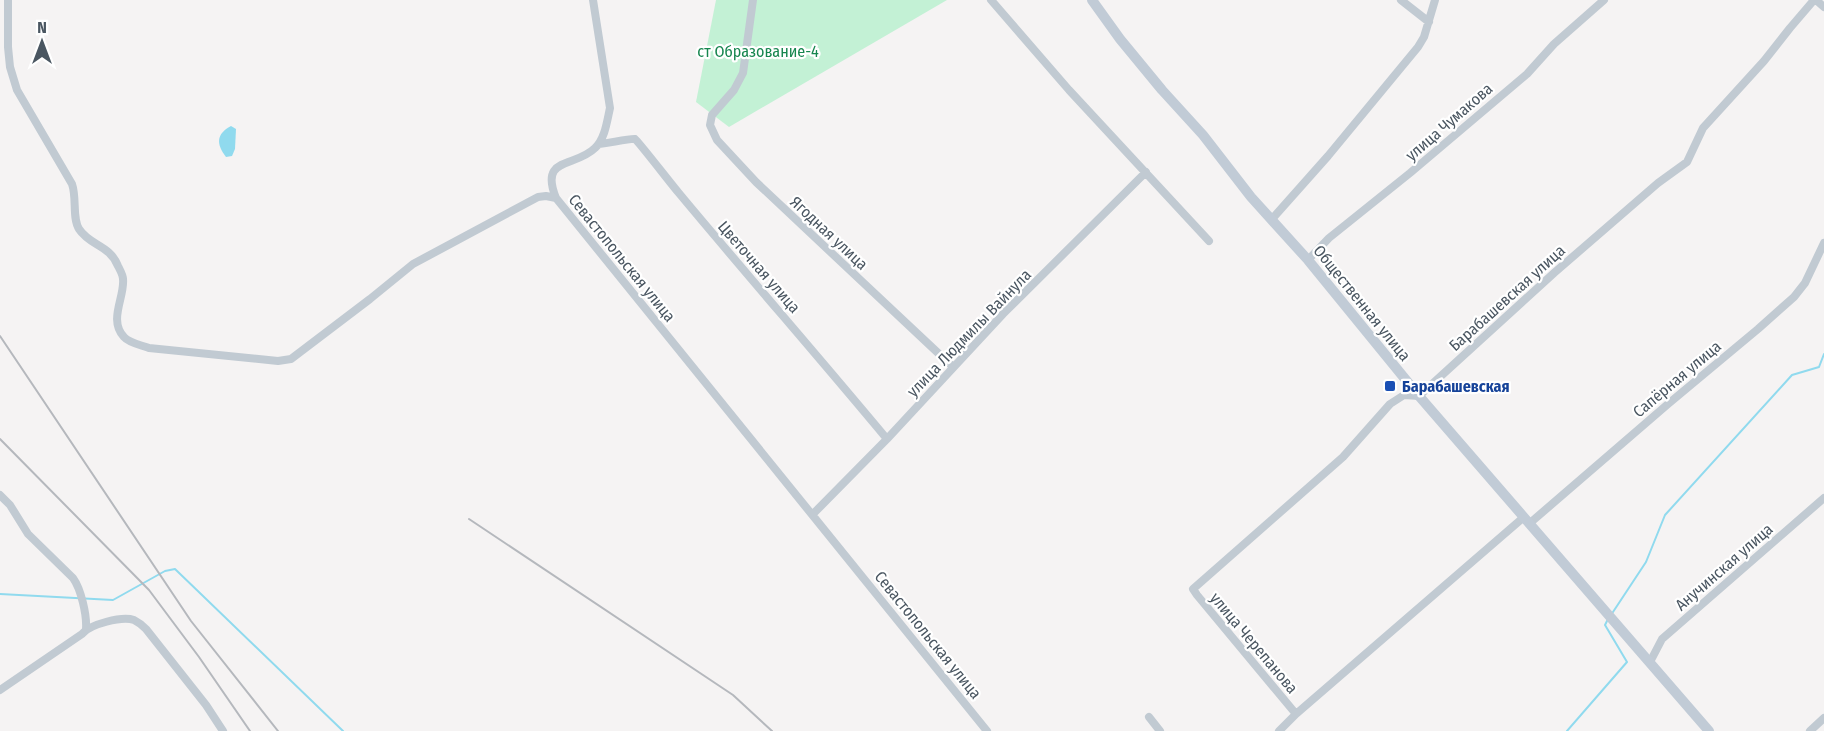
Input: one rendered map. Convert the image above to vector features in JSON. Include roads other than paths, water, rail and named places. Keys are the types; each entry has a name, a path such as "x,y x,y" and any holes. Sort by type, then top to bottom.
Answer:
{"main road":[{"name":"Общественная улица","path":"1092,0 1127,47 1203,135 1251,197 1308,260 1419,396 1709,731"}],"street":[{"name":"Севастопольская улица","path":"8,0 7,33 10,67 17,90 72,184 77,226 89,240 112,254 123,278 117,322 124,337 149,348 278,361 291,359 427,255 456,242 538,197 556,198 987,731"},
{"path":"556,198 550,182 557,167 587,154 599,144 610,108 593,0"},
{"name":"Ягодная улица","path":"753,0 744,73 710,121 711,131 730,156 764,190 953,367"},
{"path":"991,0 1069,90 1209,241"},
{"path":"1401,0 1429,22"},
{"path":"1272,219 1328,156 1418,47 1424,37 1435,0"},
{"name":"улица Чумакова","path":"1308,260 1329,238 1402,180 1527,74 1554,44 1604,0"},
{"path":"1815,0 1824,6"},
{"name":"Барабашевская улица","path":"1193,589 1343,457 1390,404 1404,395 1419,396 1554,273 1658,183 1687,162 1703,128 1815,0"},
{"name":"Цветочная улица","path":"599,144 630,139 639,143 717,239 887,439"},
{"name":"улица Людмилы Вайнула","path":"813,514 887,439 1003,314 1146,172"},
{"name":"Сапёрная улица","path":"1279,731 1296,714 1794,297 1805,283 1824,243"},
{"path":"0,495 10,505 28,534 74,578 79,586 86,629"},
{"name":"Анучинская улица","path":"1650,662 1662,639 1824,498"},
{"name":"улица Черепанова","path":"1193,589 1296,714"},
{"path":"0,690 86,629 121,618 135,620 146,629 206,705 223,731"},
{"path":"1149,717 1160,731"},
{"path":"1810,731 1824,718"}],"water":[{"path":"231,126 236,129 235,149 232,156 226,157 220,148 219,140 222,132"}],"waterway":[{"path":"1611,615 1646,562 1665,515 1792,375 1819,367 1824,354"},
{"path":"0,594 113,600 165,571 175,569 343,731"},
{"path":"1567,731 1627,662 1605,625 1608,619"}],"railway":[{"path":"0,336 191,621 278,731"},
{"path":"0,439 149,590 250,731"},
{"path":"469,519 733,695 772,731"}],"place":[{"name":"Барабашевская","path":"1390,386"}],"park label":[{"name":"ст Образование-4","path":"758,51"}]}
